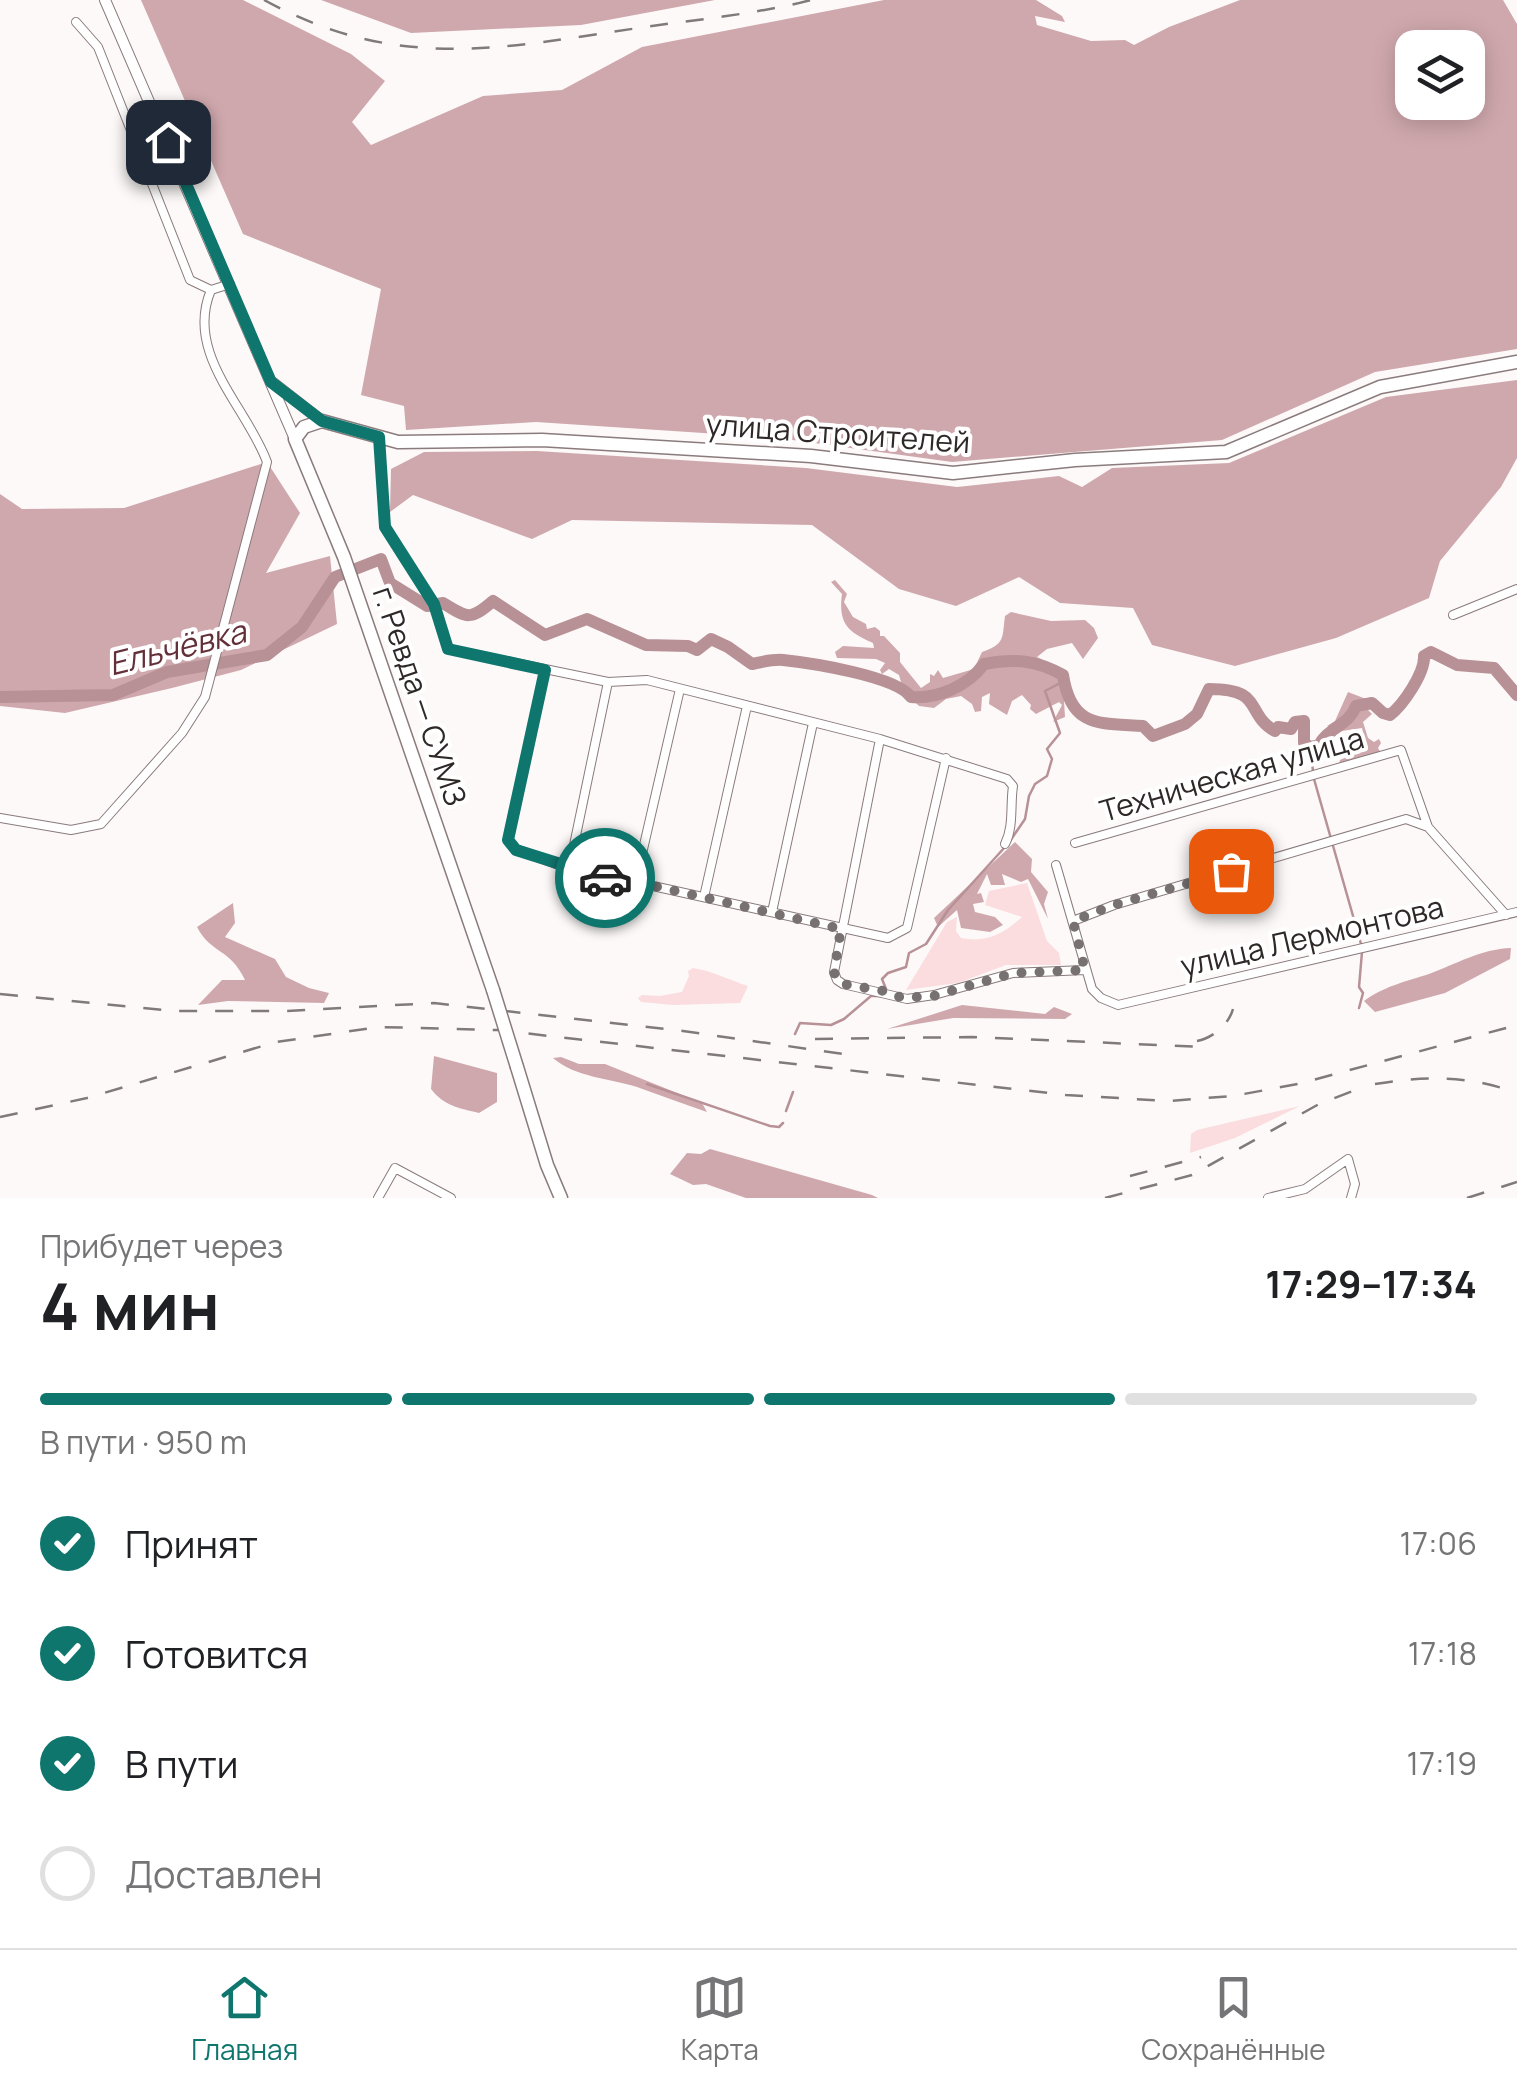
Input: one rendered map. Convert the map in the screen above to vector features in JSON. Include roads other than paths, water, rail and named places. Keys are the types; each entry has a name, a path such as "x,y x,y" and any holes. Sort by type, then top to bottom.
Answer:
{"main road":[{"name":"улица Строителей","path":"322,421 398,442 542,440 792,455 953,473 1075,460 1226,452 1380,387 1517,362"},
{"path":"296,440 304,427 322,421"},
{"name":"г. Ревда — СУМЗ","path":"296,440 351,575 561,1198"}],"street":[{"name":"г. Ревда — СУМЗ","path":"106,0 296,440"},
{"path":"76,22 98,47 190,280 211,290 230,284"},
{"path":"0,818 71,830 101,824 182,733 205,697 267,462 258,437 213,367 204,306 211,290"},
{"name":"улица Строителей","path":"271,382 322,421"},
{"path":"379,437 385,527 434,604 448,649 608,682 647,680 946,758 1012,783 1012,827 1004,844"},
{"path":"1453,615 1517,589"},
{"path":"545,670 508,840 516,850 600,874 625,887 635,884 704,897 888,938 908,928 946,758"},
{"path":"569,868 608,682"},
{"path":"635,884 680,689"},
{"path":"704,897 747,706"},
{"path":"772,912 813,723"},
{"path":"880,739 841,929 834,972 837,980 902,998 934,996 1014,973 1085,970 1056,866"},
{"name":"Техническая улица","path":"1075,843 1402,750 1428,828"},
{"path":"1073,921 1114,905 1406,819 1428,828 1506,915"},
{"name":"улица Лермонтова","path":"1085,970 1094,992 1118,1005 1517,912"},
{"path":"1268,1198 1305,1189 1348,1160 1355,1184 1351,1198"},
{"path":"378,1198 395,1168 451,1198"}],"waterway":[{"name":"Ельчёвка","path":"0,697 113,695 167,672 267,655 302,627 335,577 381,559 390,583 427,606 443,603 468,615 493,601 545,635 587,619 646,645 688,646 697,650 711,639 752,664 779,660 832,667 889,683 911,697 952,690 984,664 1034,663 1063,675 1067,692 1080,714 1100,723 1143,726 1153,736 1185,724 1197,714 1209,689 1239,693 1275,731 1278,727 1291,729 1295,722 1304,721 1304,743 1310,747 1319,745 1349,718 1356,706 1372,703 1390,715 1412,688 1424,656 1431,652 1457,665 1494,668 1517,695"},
{"path":"1010,841 1025,819 1035,784 1047,776 1052,759 1047,749 1060,733 1045,691 1064,681"},
{"path":"1310,747 1313,771"},
{"path":"1314,779 1361,944"},
{"path":"886,989 882,979 906,967 909,953 926,944 948,910 1005,847"},
{"path":"1359,1008 1363,993 1359,987 1362,952"},
{"path":"795,1034 800,1023 831,1025 871,996 881,996"},
{"path":"647,1084 770,1126 783,1123"},
{"path":"786,1111 793,1092"}],"railway":[{"path":"264,0 313,23 360,38 451,49 544,42 749,13 811,0"},
{"path":"0,994 173,1011 286,1011 434,1003 683,1031 843,1054"},
{"path":"1197,1041 1220,1030 1233,1009"},
{"path":"0,1117 87,1098 276,1042 379,1027 497,1030 1066,1095 1168,1101 1233,1096 1298,1084 1517,1025"},
{"path":"815,1039 972,1037 1205,1047"},
{"path":"1375,1084 1447,1079 1517,1093"},
{"path":"1105,1198 1192,1175 1319,1104 1363,1087"},
{"path":"1130,1176 1201,1157"},
{"path":"1467,1198 1517,1182"}]}
